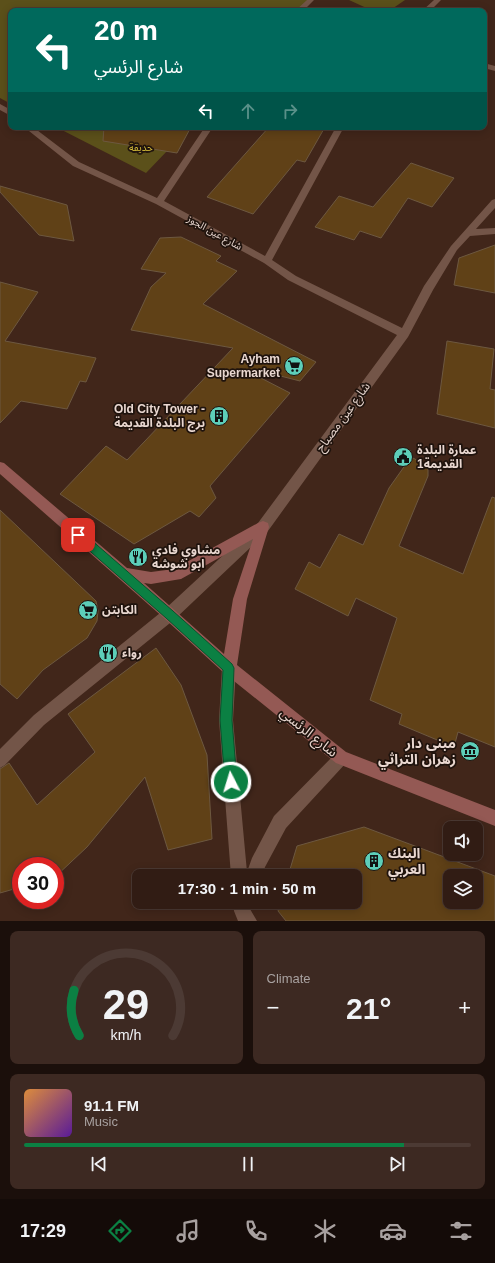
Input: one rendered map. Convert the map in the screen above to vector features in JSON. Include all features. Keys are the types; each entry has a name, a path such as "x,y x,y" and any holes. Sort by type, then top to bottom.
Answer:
{"main road":[{"name":"شارع الرئسي","path":"0,467 170,614 228,668 341,758 495,818"},
{"path":"123,574 151,578 176,575 263,527"},
{"path":"228,668 240,599 263,527"}],"street":[{"path":"303,8 311,0"},
{"path":"429,8 438,0"},
{"name":"شارع عين الجوز","path":"32,130 76,164 159,202 267,261 292,278 404,334"},
{"path":"159,202 207,130"},
{"path":"267,261 338,130"},
{"name":"شارع عين مصباح","path":"0,760 39,720 170,614 263,527 404,334 428,289 454,248 495,202"},
{"path":"468,233 495,231"},
{"path":"228,668 226,720 238,869"},
{"path":"256,869 280,822 341,758"}],"green space":[{"path":"0,0 312,0 305,8 8,8 8,102 0,98"},
{"path":"349,0 405,0 393,8 366,8"},
{"name":"حديقة","path":"62,130 187,130 146,173"}],"building":[{"path":"104,130 189,130 177,153 103,141"},
{"path":"266,130 323,130 305,162 297,160 253,214 207,197"},
{"path":"411,163 454,178 432,207 408,198 381,238 360,231 354,240 315,227 339,196 373,207"},
{"path":"0,186 67,205 74,241 39,235 0,192"},
{"name":"Old City Tower - برج البلدة القديمة","path":"181,237 221,256 216,261 237,271 203,304 316,362 300,381 261,371 259,377 290,393 210,486 216,498 199,517 190,511 134,544 60,494 106,446 127,460 233,348 131,330 151,287 166,273 141,269 160,238"},
{"path":"495,245 495,293 454,285 459,258"},
{"path":"0,282 38,292 5,341 96,358 86,382 80,381 67,409 21,401 0,423"},
{"path":"447,341 494,349 490,389 495,390 495,428 437,414"},
{"path":"411,457 428,466 428,476 399,546 463,574 492,497 495,498 495,747 458,732 454,747 399,724 402,714 370,700 397,618 356,598 348,616 295,589 309,562 320,568 339,534 363,545 389,488"},
{"path":"0,510 96,601 98,611 97,621 87,638 43,670 17,699 0,684"},
{"path":"156,648 181,685 207,755 212,839 168,850 145,777 87,847 64,869 64,857 12,857 12,890 0,893 0,769 9,763 37,805 95,752 68,714"},
{"name":"البنك العربي","path":"364,827 443,857 443,861 455,861 476,869 443,869 443,909 483,909 483,872 495,876 495,921 286,921 278,911 279,909 362,909 362,869 290,869 297,846"}],"place":[{"name":"Ayham Supermarket","path":"294,366"},
{"name":"Old City Tower - برج البلدة القديمة","path":"219,416"},
{"name":"عمارة البلدة القديمة1","path":"403,457"},
{"name":"مشاوي فادي ابو شوشة","path":"138,557"},
{"name":"الكابتن","path":"88,610"},
{"name":"رواء","path":"108,653"},
{"name":"مبنى دار زهران التراثي","path":"470,751"},
{"name":"البنك العربي","path":"374,861"}],"route":[{"path":"78,535 170,614 228,668 226,720 231,782"}]}
